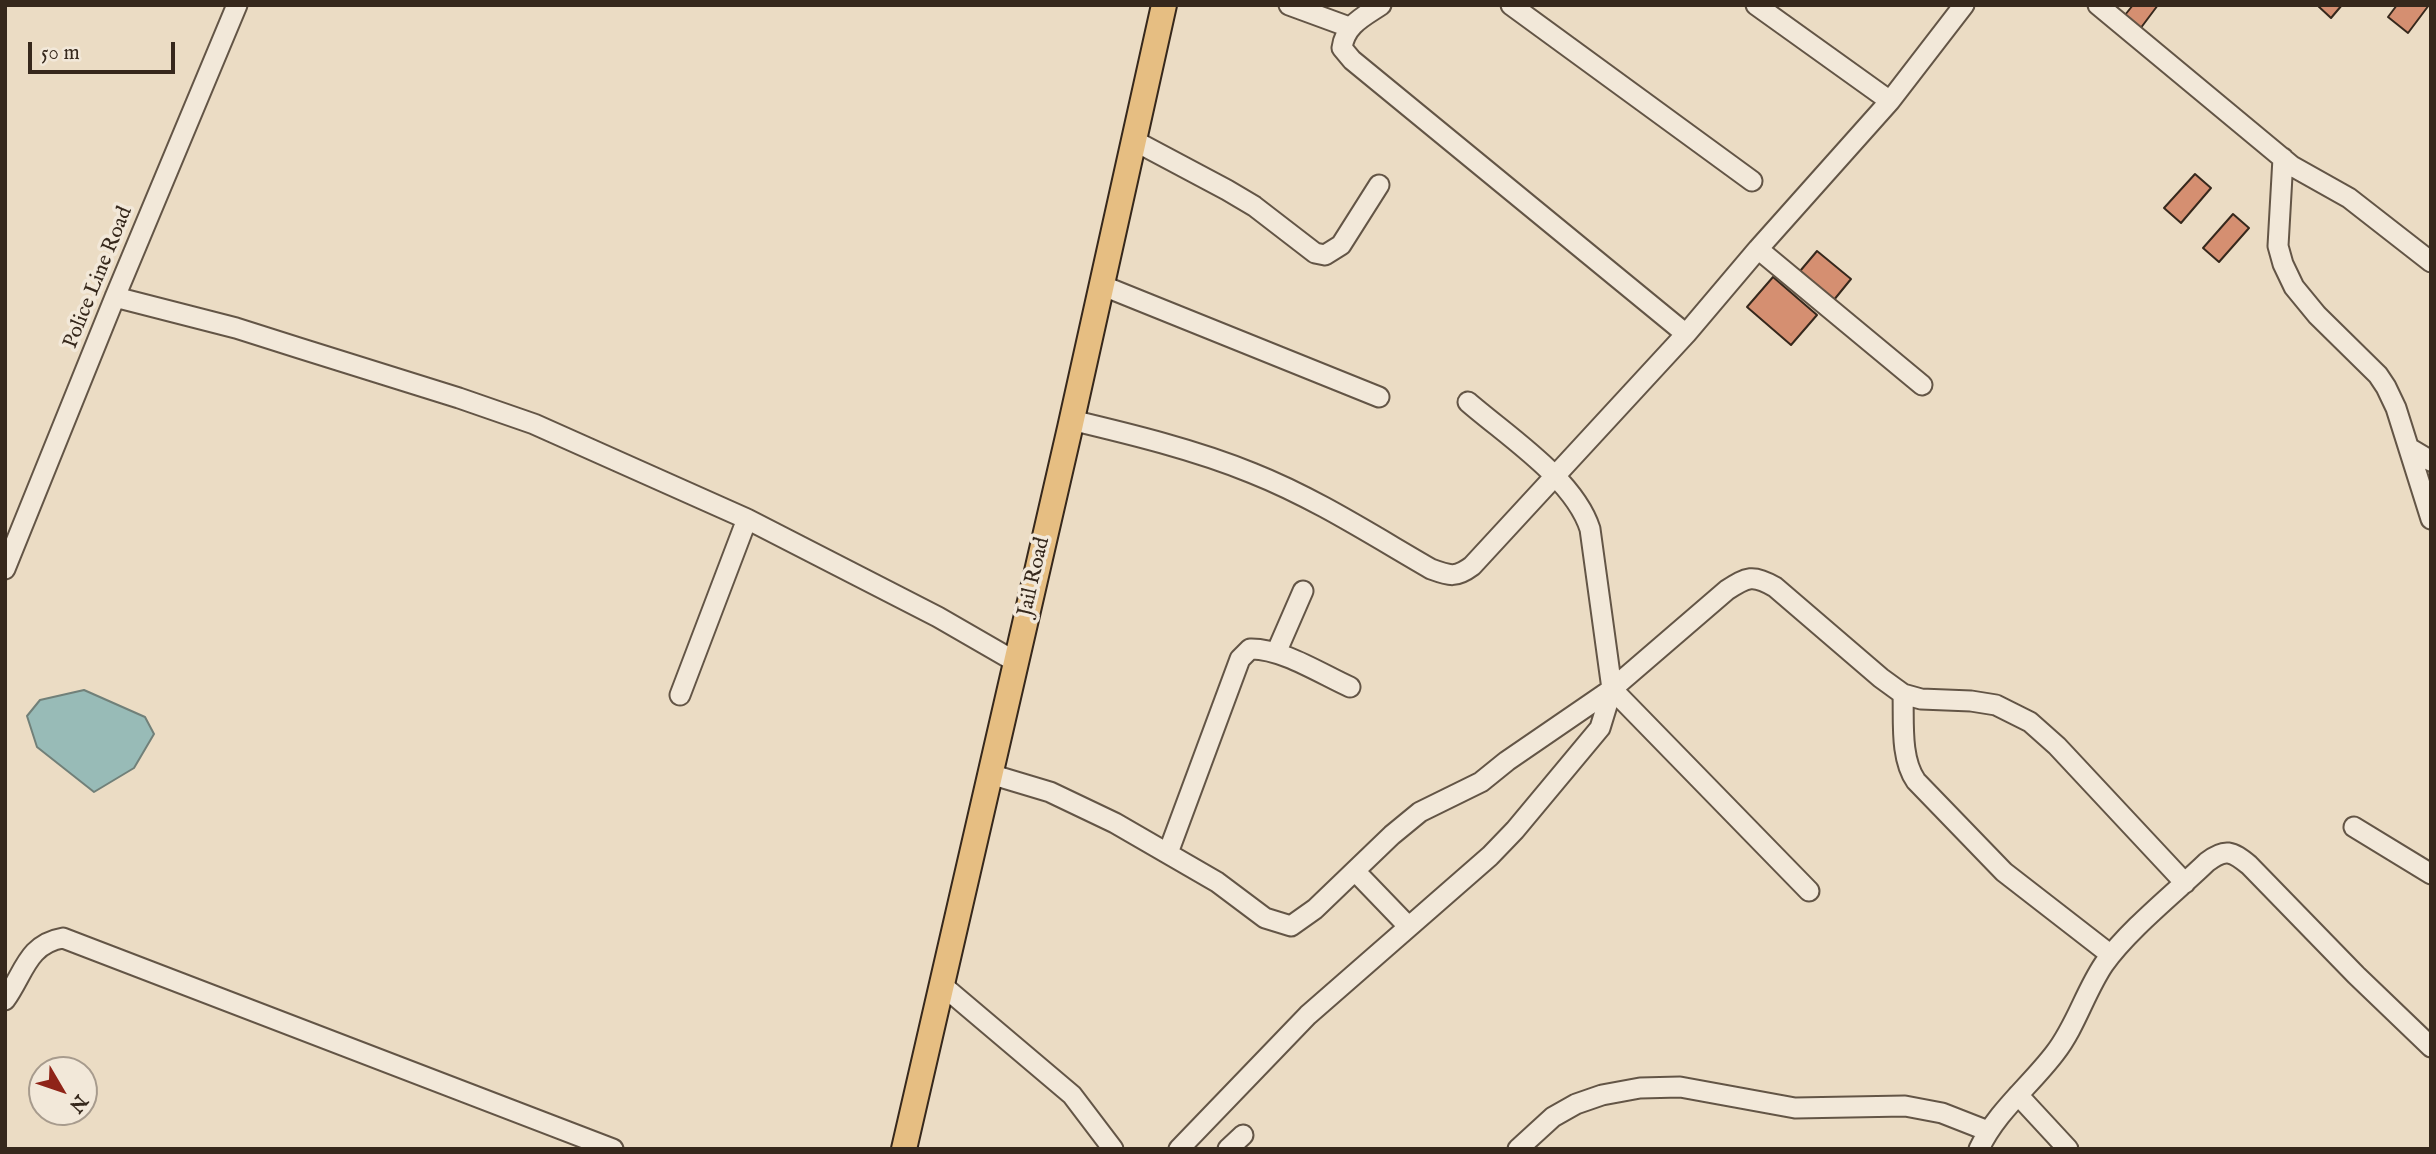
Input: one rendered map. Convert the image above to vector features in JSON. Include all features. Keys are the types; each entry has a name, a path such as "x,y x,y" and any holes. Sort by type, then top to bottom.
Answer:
{"main road":[{"name":"Jail Road","path":"904,1149 1164,5"}],"street":[{"name":"Police Line Road","path":"5,569 237,5"},
{"path":"1289,5 1349,27"},
{"path":"1381,5 1349,27 1343,38 1342,48 1352,60 1686,334"},
{"path":"1511,5 1752,181"},
{"path":"1756,5 1889,101"},
{"path":"1071,420 1133,434 1251,472 1309,499 1431,569 1447,575 1460,575 1472,566 1556,477 1686,334 1889,101 1965,5"},
{"path":"2098,5 2292,166 2349,198 2431,262"},
{"path":"1133,140 1254,206 1315,253 1325,255 1340,245 1379,184"},
{"path":"2283,158 2278,246 2283,264 2294,287 2316,315 2378,375 2396,408 2431,519"},
{"path":"1758,249 1922,385"},
{"path":"1101,285 1379,397"},
{"path":"115,297 236,328 534,424 747,519 938,617 1016,662"},
{"path":"1179,1149 1308,1015 1490,856 1531,813 1600,728 1612,689 1590,529 1585,514 1556,477 1468,402"},
{"path":"2409,448 2431,461"},
{"path":"680,695 747,519"},
{"path":"990,774 1070,800 1217,882 1265,918 1291,926 1315,909 1420,812 1481,782 1612,689 1727,590 1743,579 1760,578 1775,587 1903,694 1921,699 1996,705 2030,722 2057,746 2185,883"},
{"path":"1276,653 1303,591"},
{"path":"1168,853 1240,659 1250,649 1264,648 1350,687"},
{"path":"1612,689 1809,891"},
{"path":"1903,694 1907,757 1916,780 2004,872 2111,955"},
{"path":"2354,827 2431,874"},
{"path":"1518,1149 1553,1117 1576,1104 1602,1095 1640,1088 1680,1087 1795,1108 1905,1106 1942,1113 1983,1140 2057,1050 2111,955 2185,883 2217,855 2225,852 2240,858 2431,1047"},
{"path":"1355,871 1408,926"},
{"path":"5,1000 33,952 49,941 63,939 582,1143 613,1149"},
{"path":"942,985 1072,1095 1113,1149"},
{"path":"2018,1095 2068,1149"},
{"path":"1228,1149 1243,1135"}],"water":[{"path":"84,690 145,717 154,734 134,768 94,792 37,747 27,716 40,700"}],"building":[{"path":"2133,5 2158,5 2137,33 2121,20"},
{"path":"2317,5 2342,5 2331,18"},
{"path":"2397,5 2429,5 2408,33 2388,17"},
{"path":"2195,174 2211,188 2181,223 2164,208"},
{"path":"2233,214 2249,228 2219,262 2203,248"},
{"path":"1817,251 1851,279 1829,306 1795,277"},
{"path":"1773,277 1817,315 1791,345 1747,307"}]}
